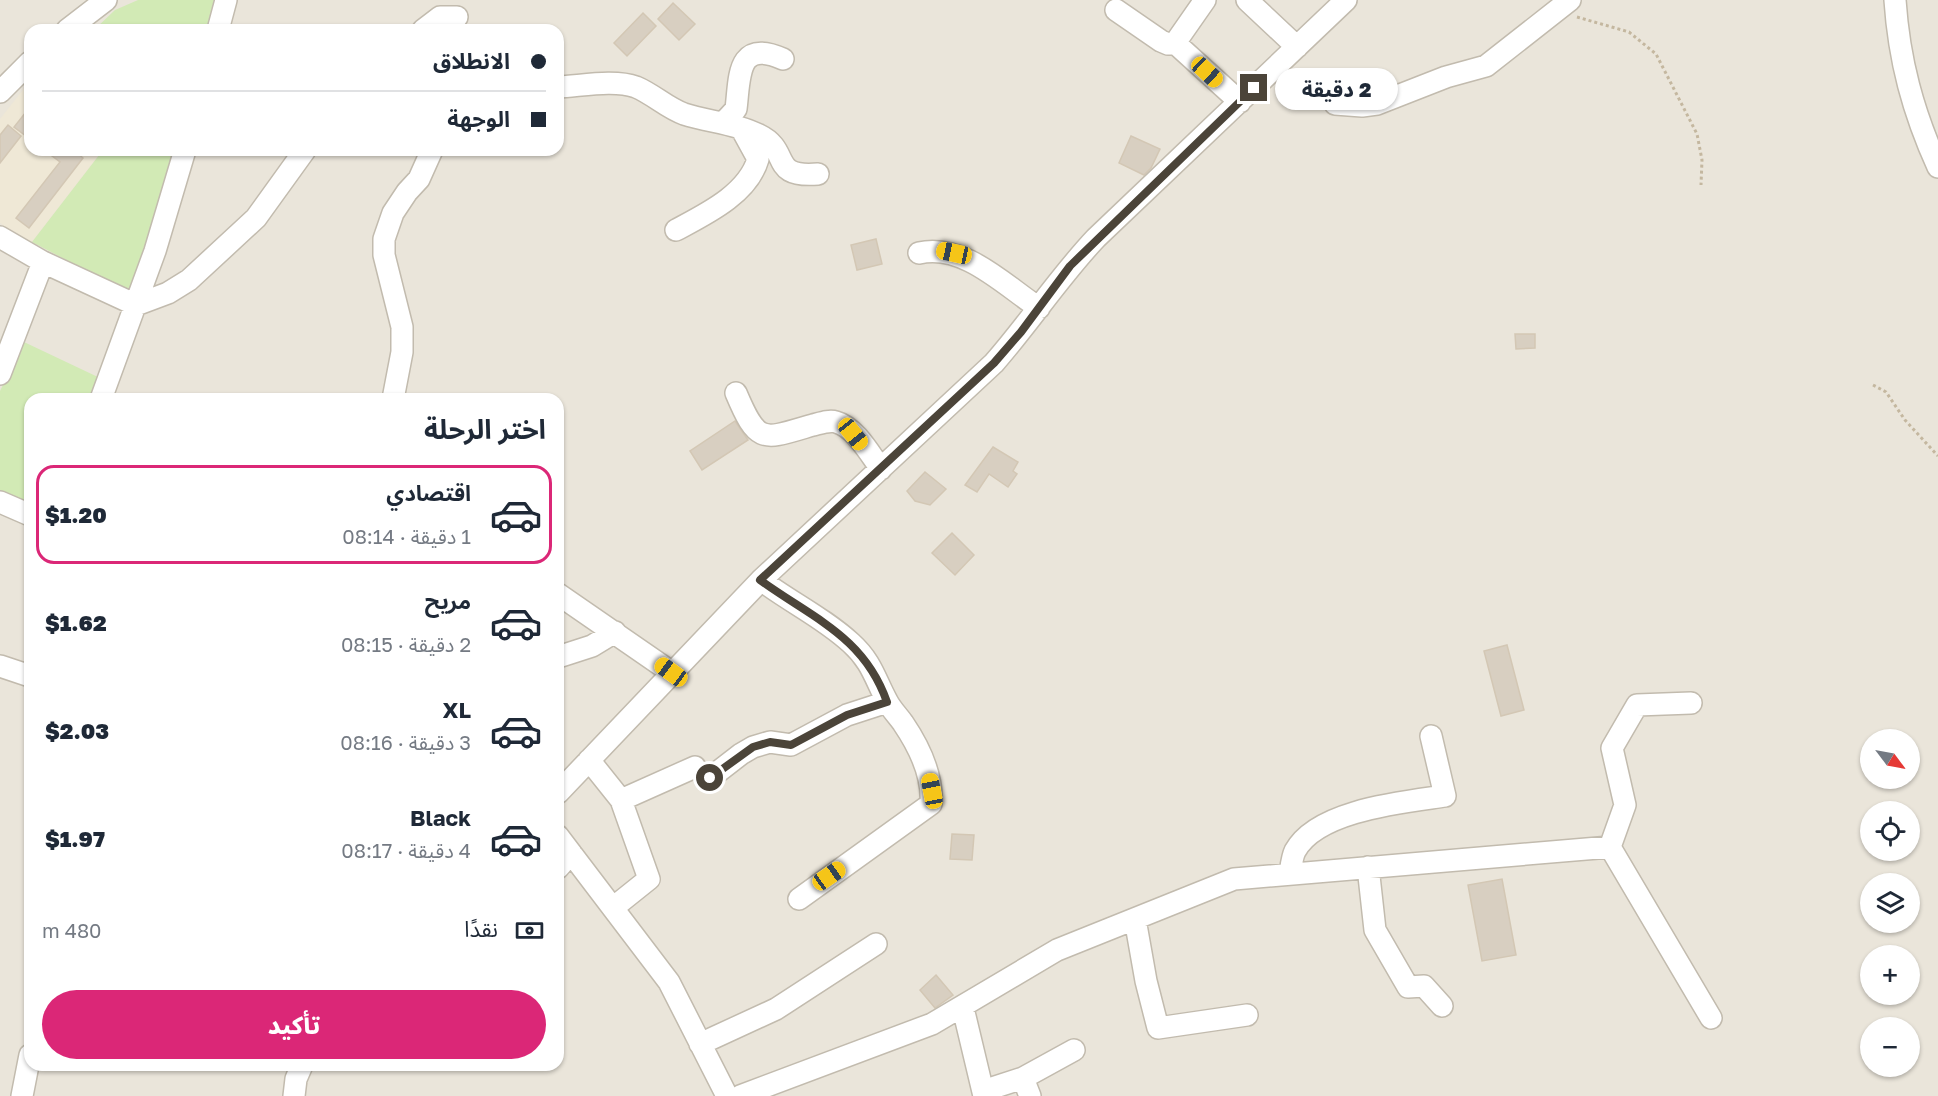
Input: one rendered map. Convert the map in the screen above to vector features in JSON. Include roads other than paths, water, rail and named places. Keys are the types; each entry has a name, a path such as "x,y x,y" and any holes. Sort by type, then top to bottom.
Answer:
{"street":[{"path":"75,24 106,0"},
{"path":"220,24 226,0"},
{"path":"1116,10 1168,44 1175,43 1205,0"},
{"path":"1247,0 1296,47"},
{"path":"564,787 760,580 994,363 1070,266 1090,245 1346,0"},
{"path":"1895,0 1901,62 1910,95 1938,167"},
{"path":"1335,104 1377,104 1446,76 1486,66 1562,6"},
{"path":"431,24 440,17 458,16"},
{"path":"1175,43 1239,102"},
{"path":"732,125 736,109 738,73 743,64 758,53 765,52 783,59"},
{"path":"0,92 24,68"},
{"path":"564,87 627,85 650,90 681,113 732,125 766,140 791,173 798,176 818,174"},
{"path":"676,230 723,202 752,174 758,159 732,125"},
{"path":"103,393 165,222 183,156"},
{"path":"0,237 43,262 136,305 168,293 189,280 256,218 301,156"},
{"path":"394,393 402,352 402,327 384,255 384,238 393,213 419,179 429,156"},
{"path":"919,253 940,250 964,257 1039,308"},
{"path":"0,374 43,262"},
{"path":"736,393 749,423 761,433 777,435 826,421 836,422 853,434 881,469"},
{"path":"0,502 24,512"},
{"path":"760,580 829,625 852,644 875,672 887,702 923,759 932,791 931,804 799,899"},
{"path":"564,598 671,672"},
{"path":"564,655 592,646 615,632"},
{"path":"0,666 24,674"},
{"path":"621,800 703,772 753,747 770,742 791,745 847,715 887,702"},
{"path":"1610,847 1625,805 1612,748 1637,705 1691,703"},
{"path":"1290,874 1295,851 1313,831 1366,807 1445,796 1431,736"},
{"path":"589,760 621,800 649,879 614,907"},
{"path":"740,1096 932,1024 963,1008 1057,950 1234,879 1610,847"},
{"path":"1610,847 1711,1018"},
{"path":"564,854 614,907 669,982 727,1096"},
{"path":"1368,867 1375,930 1408,987 1424,986 1442,1006"},
{"path":"1135,919 1146,981 1158,1028 1247,1015"},
{"path":"700,1044 776,1009 876,945"},
{"path":"963,1008 983,1094 1026,1087 1074,1050"},
{"path":"22,1096 27,1071"},
{"path":"294,1096 299,1071"}]}
